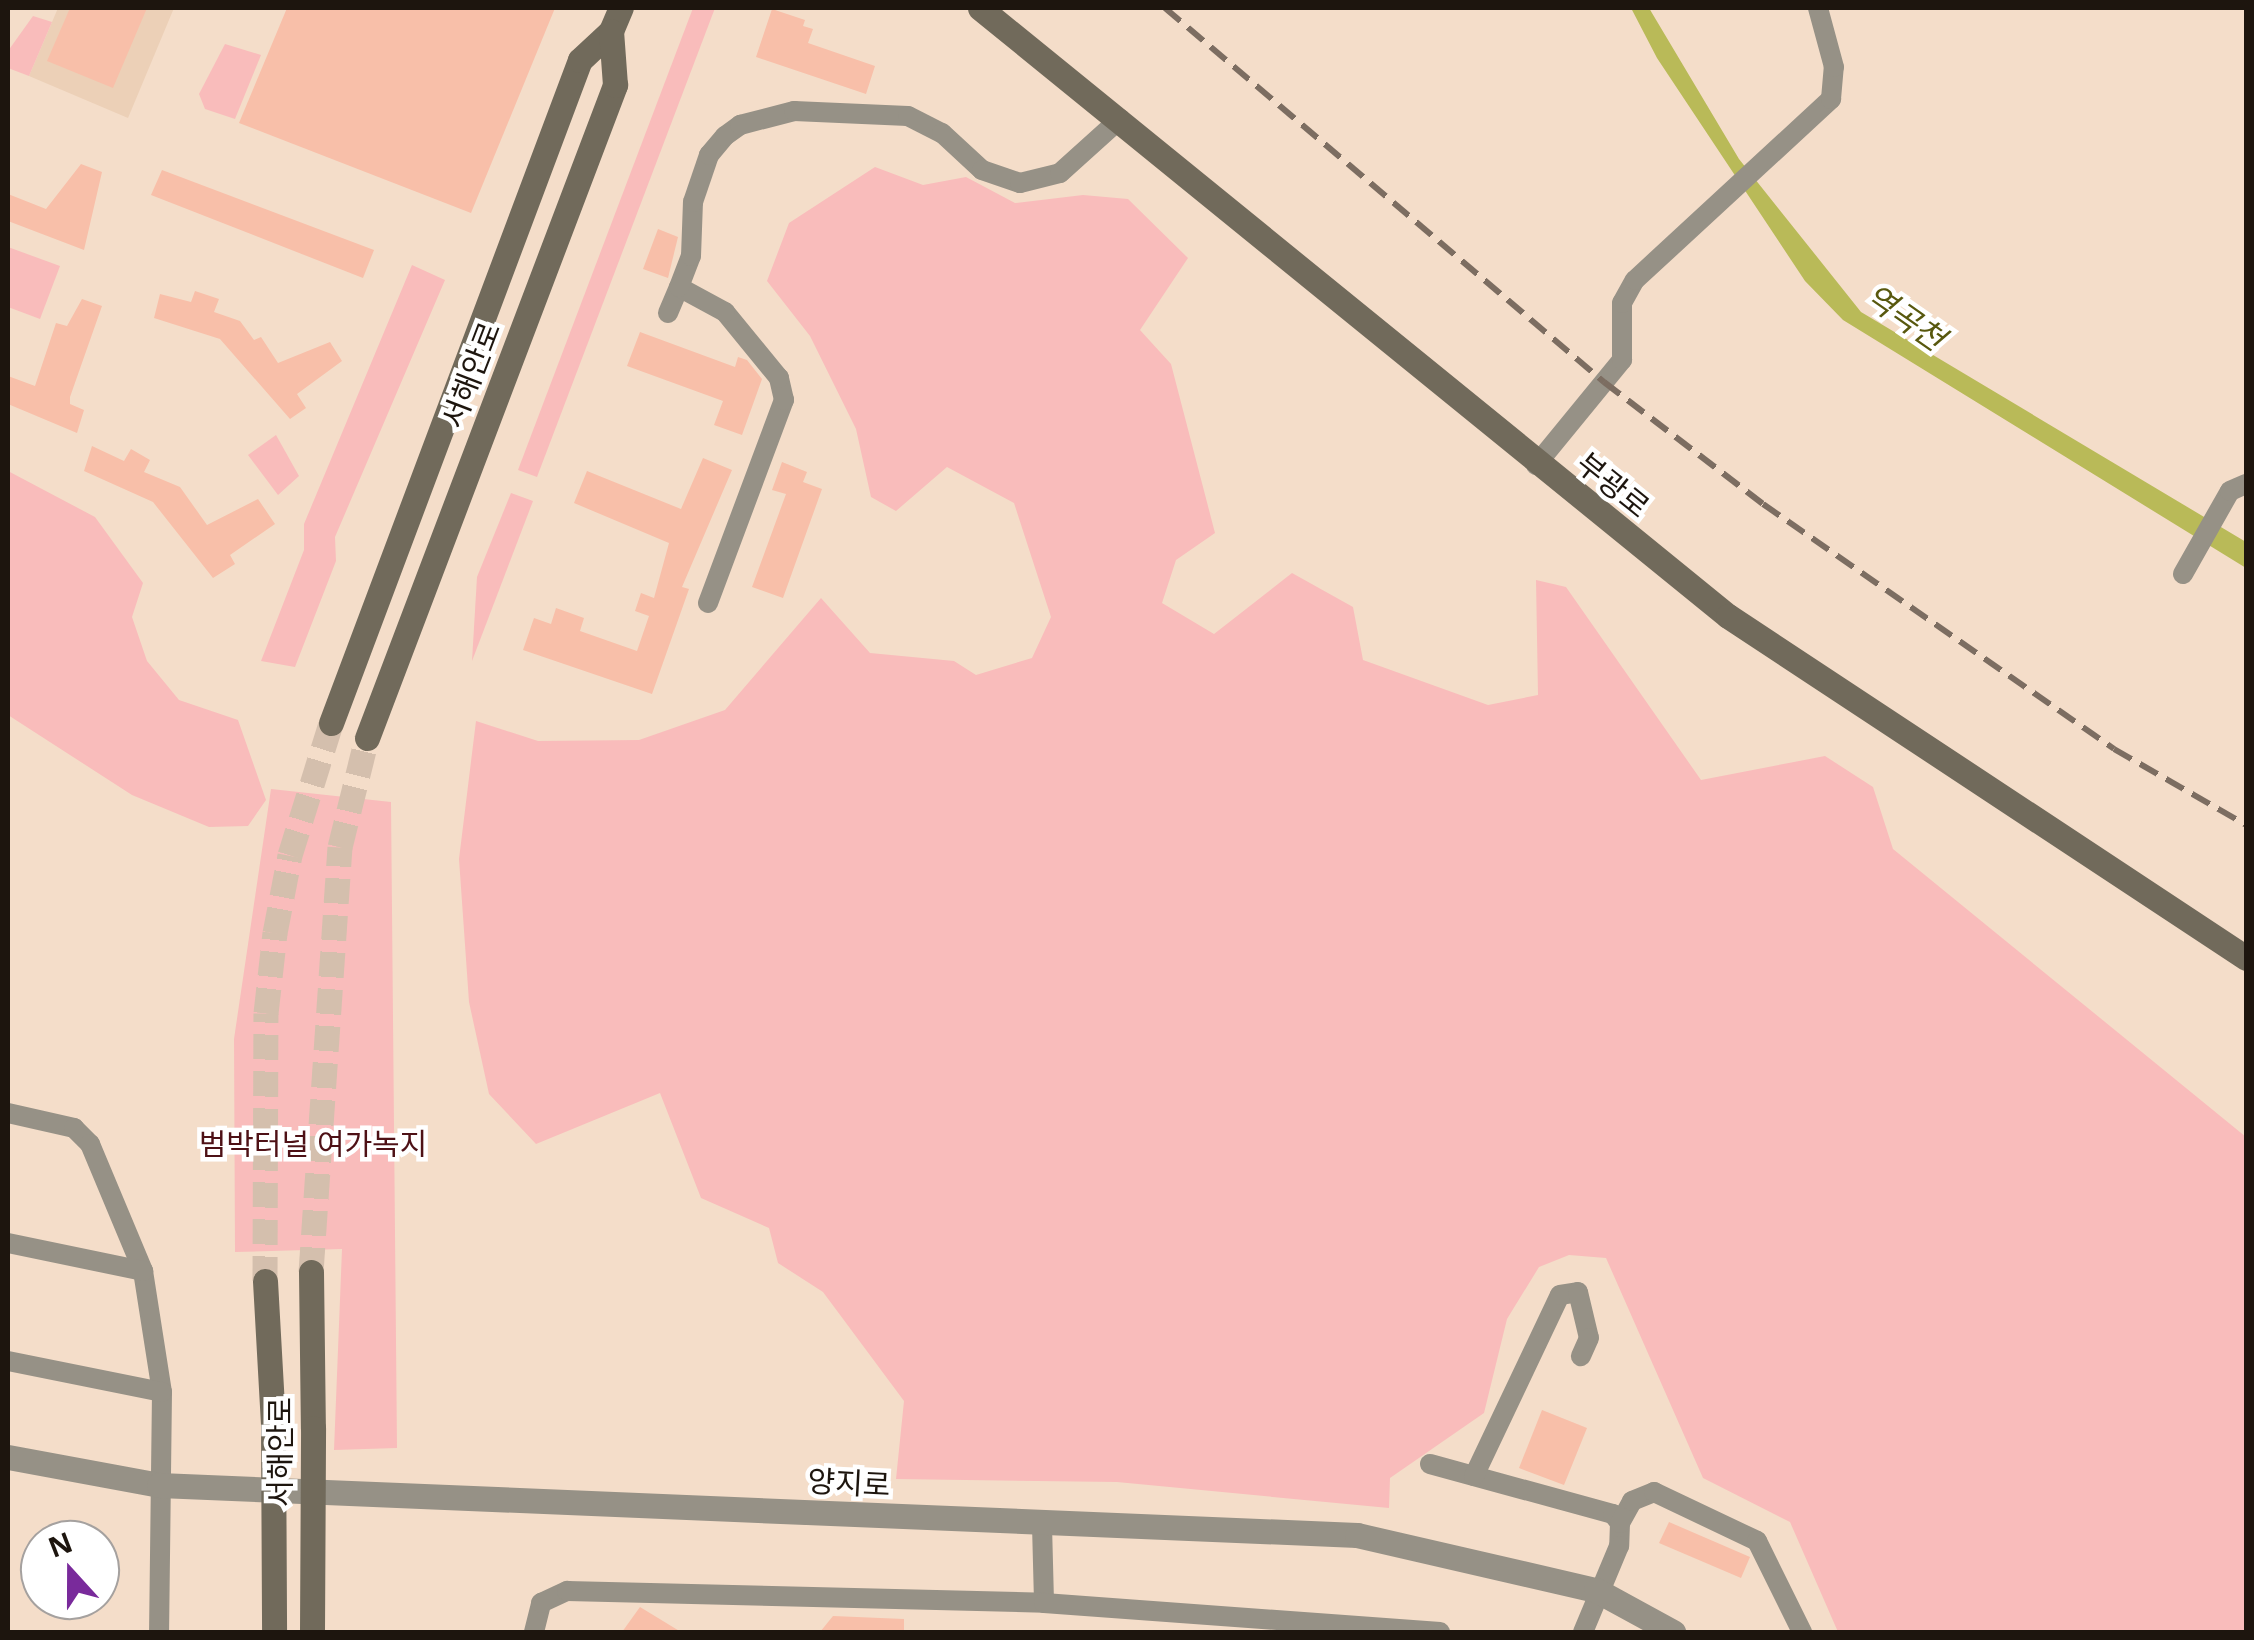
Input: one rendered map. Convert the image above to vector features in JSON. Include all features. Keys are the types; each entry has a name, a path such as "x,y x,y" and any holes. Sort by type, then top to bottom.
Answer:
{"main road":[{"name":"부광로","path":"980,8 1120,119 1536,465 1728,616 2246,958"},
{"name":"서해안로","path":"331,723 561,106 580,60 616,20"},
{"name":"서해안로","path":"367,738 616,85 616,20"},
{"name":"서해안로","path":"311,1272 312,1632"},
{"name":"서해안로","path":"265,1281 272,1425 274,1632"}],"street":[{"path":"1536,465 1622,360 1627,291 1831,100 1834,67 1818,8"},
{"path":"668,313 691,256 693,202 709,156 740,125 794,112 908,116 942,133 982,170 1020,183 1060,172 1120,119"},
{"path":"680,287 725,312 784,387 708,603"},
{"path":"2184,574 2238,487"},
{"path":"8,1114 74,1128 90,1144 143,1271 162,1392 159,1632"},
{"path":"8,1243 143,1271"},
{"path":"1474,1476 1560,1296 1578,1292 1589,1338 1581,1356"},
{"path":"8,1360 162,1392"},
{"name":"양지로","path":"8,1457 159,1485 1356,1535 1596,1590 1673,1632"},
{"path":"1430,1464 1602,1507 1620,1523"},
{"path":"1583,1632 1596,1590 1619,1546 1620,1523 1632,1500 1654,1492 1757,1541 1802,1632"},
{"path":"1042,1524 1044,1603"},
{"path":"534,1632 541,1603 567,1591 1044,1603 1324,1619 1440,1632"}],"shaded area":[{"path":"58,8 174,8 128,118 29,76"},
{"path":"1631,8 1649,8 1739,159 1861,312 2246,542 2246,568 1843,320 1805,281 1657,58"}],"green space":[{"path":"693,8 715,8 537,477 518,470"},
{"path":"33,16 52,22 29,76 8,68 8,51"},
{"path":"225,44 261,55 235,119 205,109 199,94"},
{"path":"875,167 923,185 966,177 1015,203 1083,195 1128,199 1188,258 1140,330 1171,364 1215,533 1176,560 1162,603 1214,634 1292,573 1353,607 1363,660 1488,705 1538,695 1536,580 1566,587 1701,780 1825,756 1873,787 1893,849 2246,1137 2246,1632 1838,1632 1790,1522 1703,1478 1606,1258 1569,1255 1539,1267 1507,1319 1484,1413 1390,1478 1389,1508 1117,1482 896,1479 904,1401 823,1292 778,1263 769,1228 701,1198 660,1093 536,1144 489,1094 469,1002 459,859 476,721 538,741 639,740 725,710 821,598 870,653 954,661 976,675 1032,658 1051,617 1014,503 947,467 896,511 871,497 856,429 810,336 767,281 789,223"},
{"path":"8,247 60,266 40,319 8,307"},
{"path":"412,265 445,280 335,537 336,561 295,667 261,661 304,550 304,524"},
{"path":"276,435 299,476 278,495 248,455"},
{"path":"8,471 95,517 143,583 132,617 147,661 179,700 238,720 266,800 248,826 209,827 132,795 8,715"},
{"path":"511,493 533,501 472,661 477,577"},
{"name":"범박터널 여가녹지","path":"271,789 391,802 397,1448 334,1450 342,1249 235,1252 234,1039"}],"building":[{"path":"70,8 147,8 113,88 47,61"},
{"path":"287,8 555,8 471,213 239,123"},
{"path":"772,9 805,20 803,26 813,29 808,43 875,66 866,94 756,57"},
{"path":"81,164 102,172 84,250 8,221 8,194 46,209"},
{"path":"162,170 374,250 363,278 151,195"},
{"path":"658,229 678,237 668,278 643,269"},
{"path":"195,291 219,299 214,312 240,321 254,340 261,337 278,363 330,342 342,361 297,394 306,408 290,419 220,339 154,318 160,294 191,302"},
{"path":"82,299 102,306 70,397 70,404 84,410 77,433 8,404 8,376 35,386 56,323 67,326"},
{"path":"640,332 735,367 738,357 747,360 762,379 742,435 714,425 723,401 627,366"},
{"path":"92,446 124,461 131,449 150,460 144,472 180,487 207,525 258,499 275,524 230,555 235,564 213,578 153,502 84,471"},
{"path":"703,458 732,470 682,587 689,589 652,694 523,650 534,618 551,624 556,608 584,618 580,631 637,651 649,616 635,611 641,593 654,598 669,543 574,503 587,471 681,509"},
{"path":"782,462 807,472 803,482 822,489 783,598 752,587 786,494 772,490"},
{"path":"1542,1410 1587,1428 1564,1485 1519,1468"},
{"path":"1669,1522 1750,1557 1741,1578 1659,1543"},
{"path":"640,1607 681,1632 622,1632"},
{"path":"833,1616 904,1619 904,1632 820,1632"}],"tunnel":[{"path":"265,1281 266,1013 275,933 290,855 331,723"},
{"path":"311,1272 340,847 367,738"}],"railway":[{"path":"1165,8 1604,382 1763,504 2114,749 2246,825"}],"water label":[{"name":"역곡천","path":"1905,317"}]}
